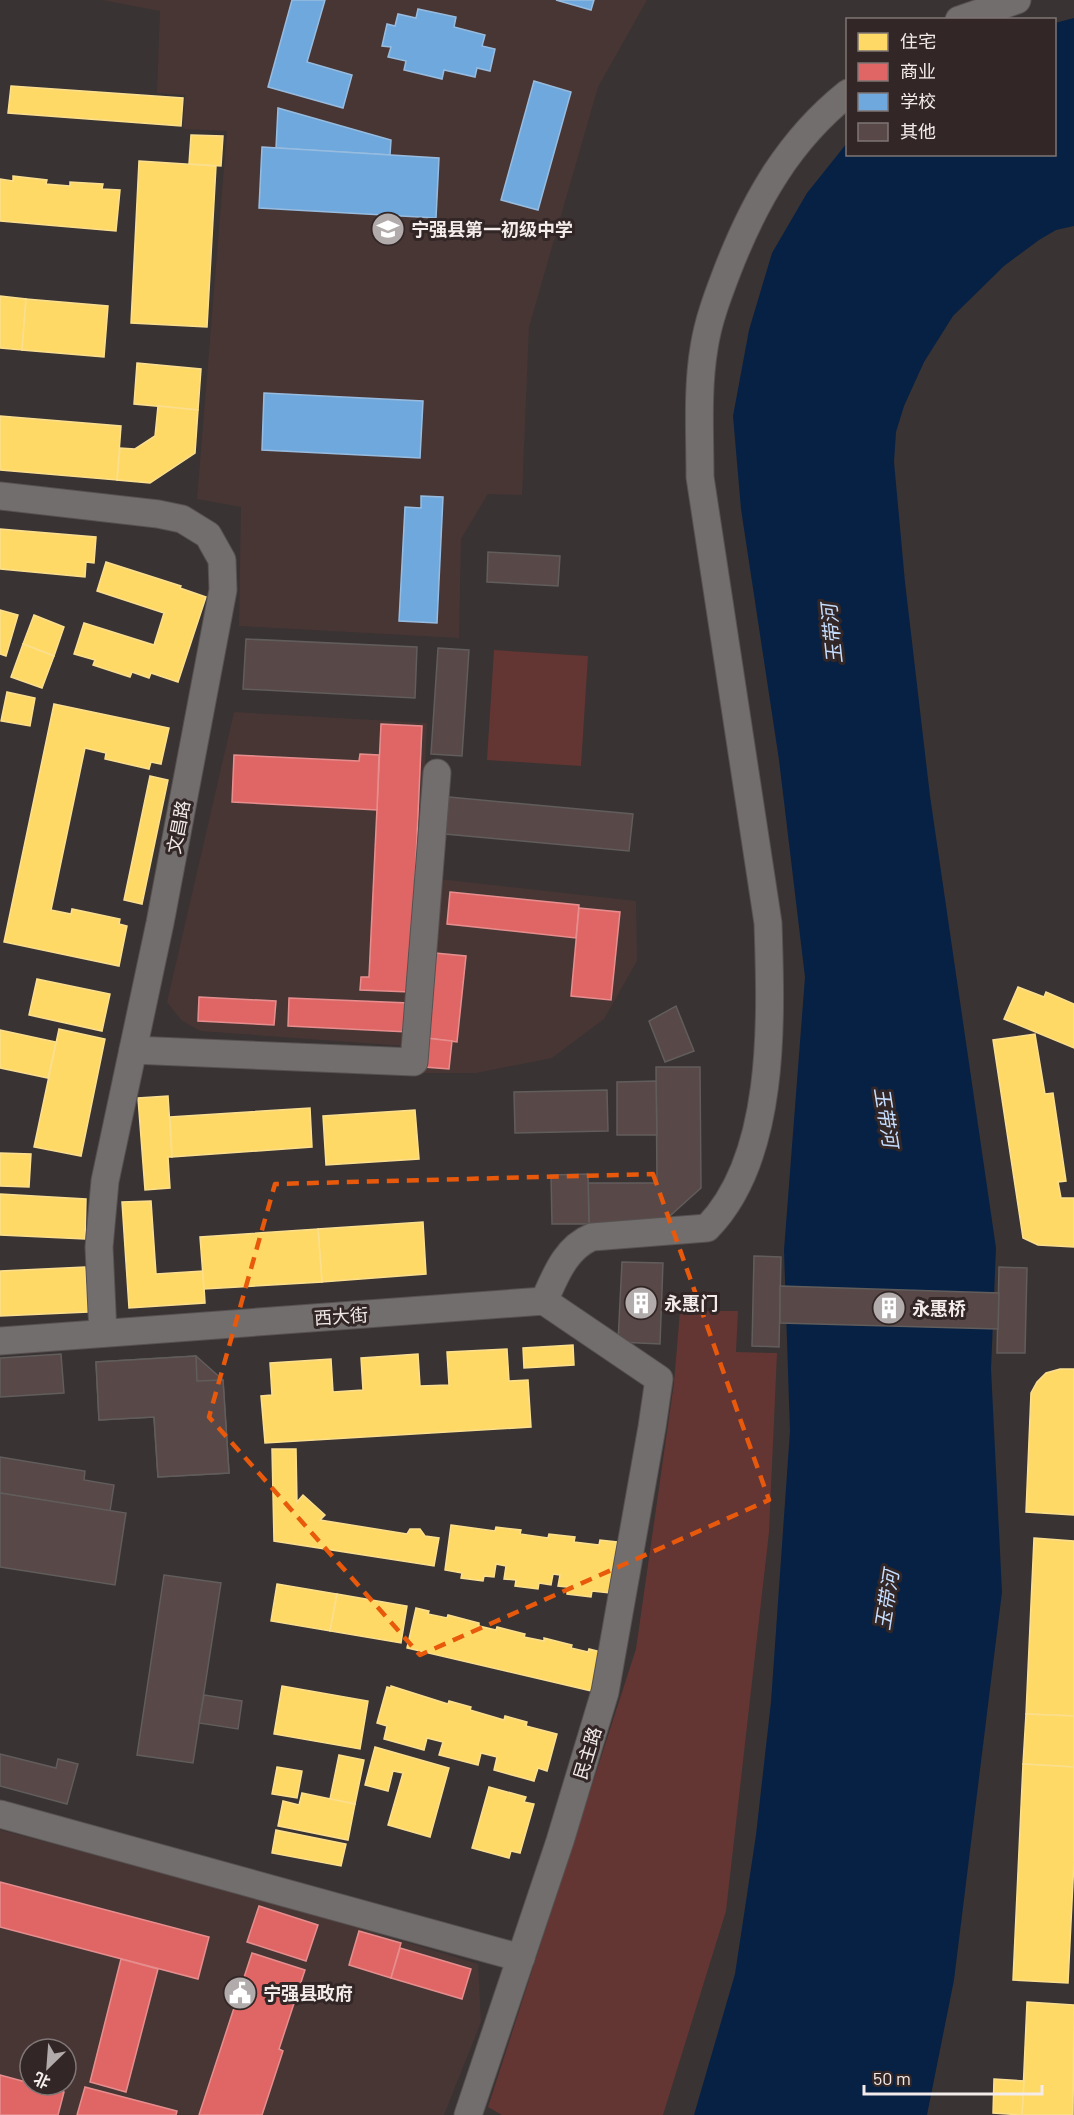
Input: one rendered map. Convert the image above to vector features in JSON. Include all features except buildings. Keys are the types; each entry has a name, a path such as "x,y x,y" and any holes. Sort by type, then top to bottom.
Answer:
{"street":[{"path":"965,18 1017,0"},
{"path":"544,1301 558,1270 571,1252 585,1240 592,1237 707,1228 722,1213 732,1197 756,1134 765,1082 769,1036 768,923 700,477 699,420 704,349 717,298 744,227 758,201 784,161 810,128 846,95"},
{"name":"文昌路","path":"0,496 158,514 182,519 208,535 222,560 224,590 160,924 105,1181 99,1246 103,1333"},
{"path":"133,1050 414,1062 437,773"},
{"name":"西大街","path":"0,1341 544,1301"},
{"name":"民主路","path":"468,2115 560,1842 605,1692 659,1379 544,1301"},
{"path":"0,1814 521,1958"}],"highlighted area":[{"path":"653,1174 769,1500 420,1655 209,1417 275,1184"}],"shaded area":[{"name":"宁强县第一初级中学","path":"102,0 647,0 598,87 529,327 522,495 488,494 461,539 459,638 239,626 241,507 197,499 227,131 183,129 185,95 157,93 160,11"},
{"path":"494,650 588,656 581,766 487,760"},
{"path":"234,712 427,723 413,1027 405,1046 200,1031 181,1020 167,1002"},
{"path":"439,879 636,901 637,961 604,1019 552,1058 476,1073 420,1073"},
{"path":"680,1311 738,1311 736,1352 777,1353 769,1532 726,1911 663,2115 502,2115 488,2107 636,1649 674,1383"},
{"name":"宁强县政府","path":"0,1830 257,1897 478,1964 481,2022 444,2115 0,2115"}],"water":[{"name":"玉带河","path":"1074,18 1074,226 1056,230 1004,266 953,316 924,362 904,406 896,432 894,462 905,582 930,796 996,1248 991,1369 1002,1592 954,1980 927,2115 694,2115 735,1974 756,1835 771,1702 790,1431 784,1250 805,977 779,760 741,509 733,416 749,330 772,253 807,193 846,144 846,156 1056,156 1056,23"}],"place":[{"name":"宁强县第一初级中学","path":"388,229"},
{"name":"永惠门","path":"641,1303"},
{"name":"永惠桥","path":"889,1308"},
{"name":"宁强县政府","path":"240,1993"}]}
